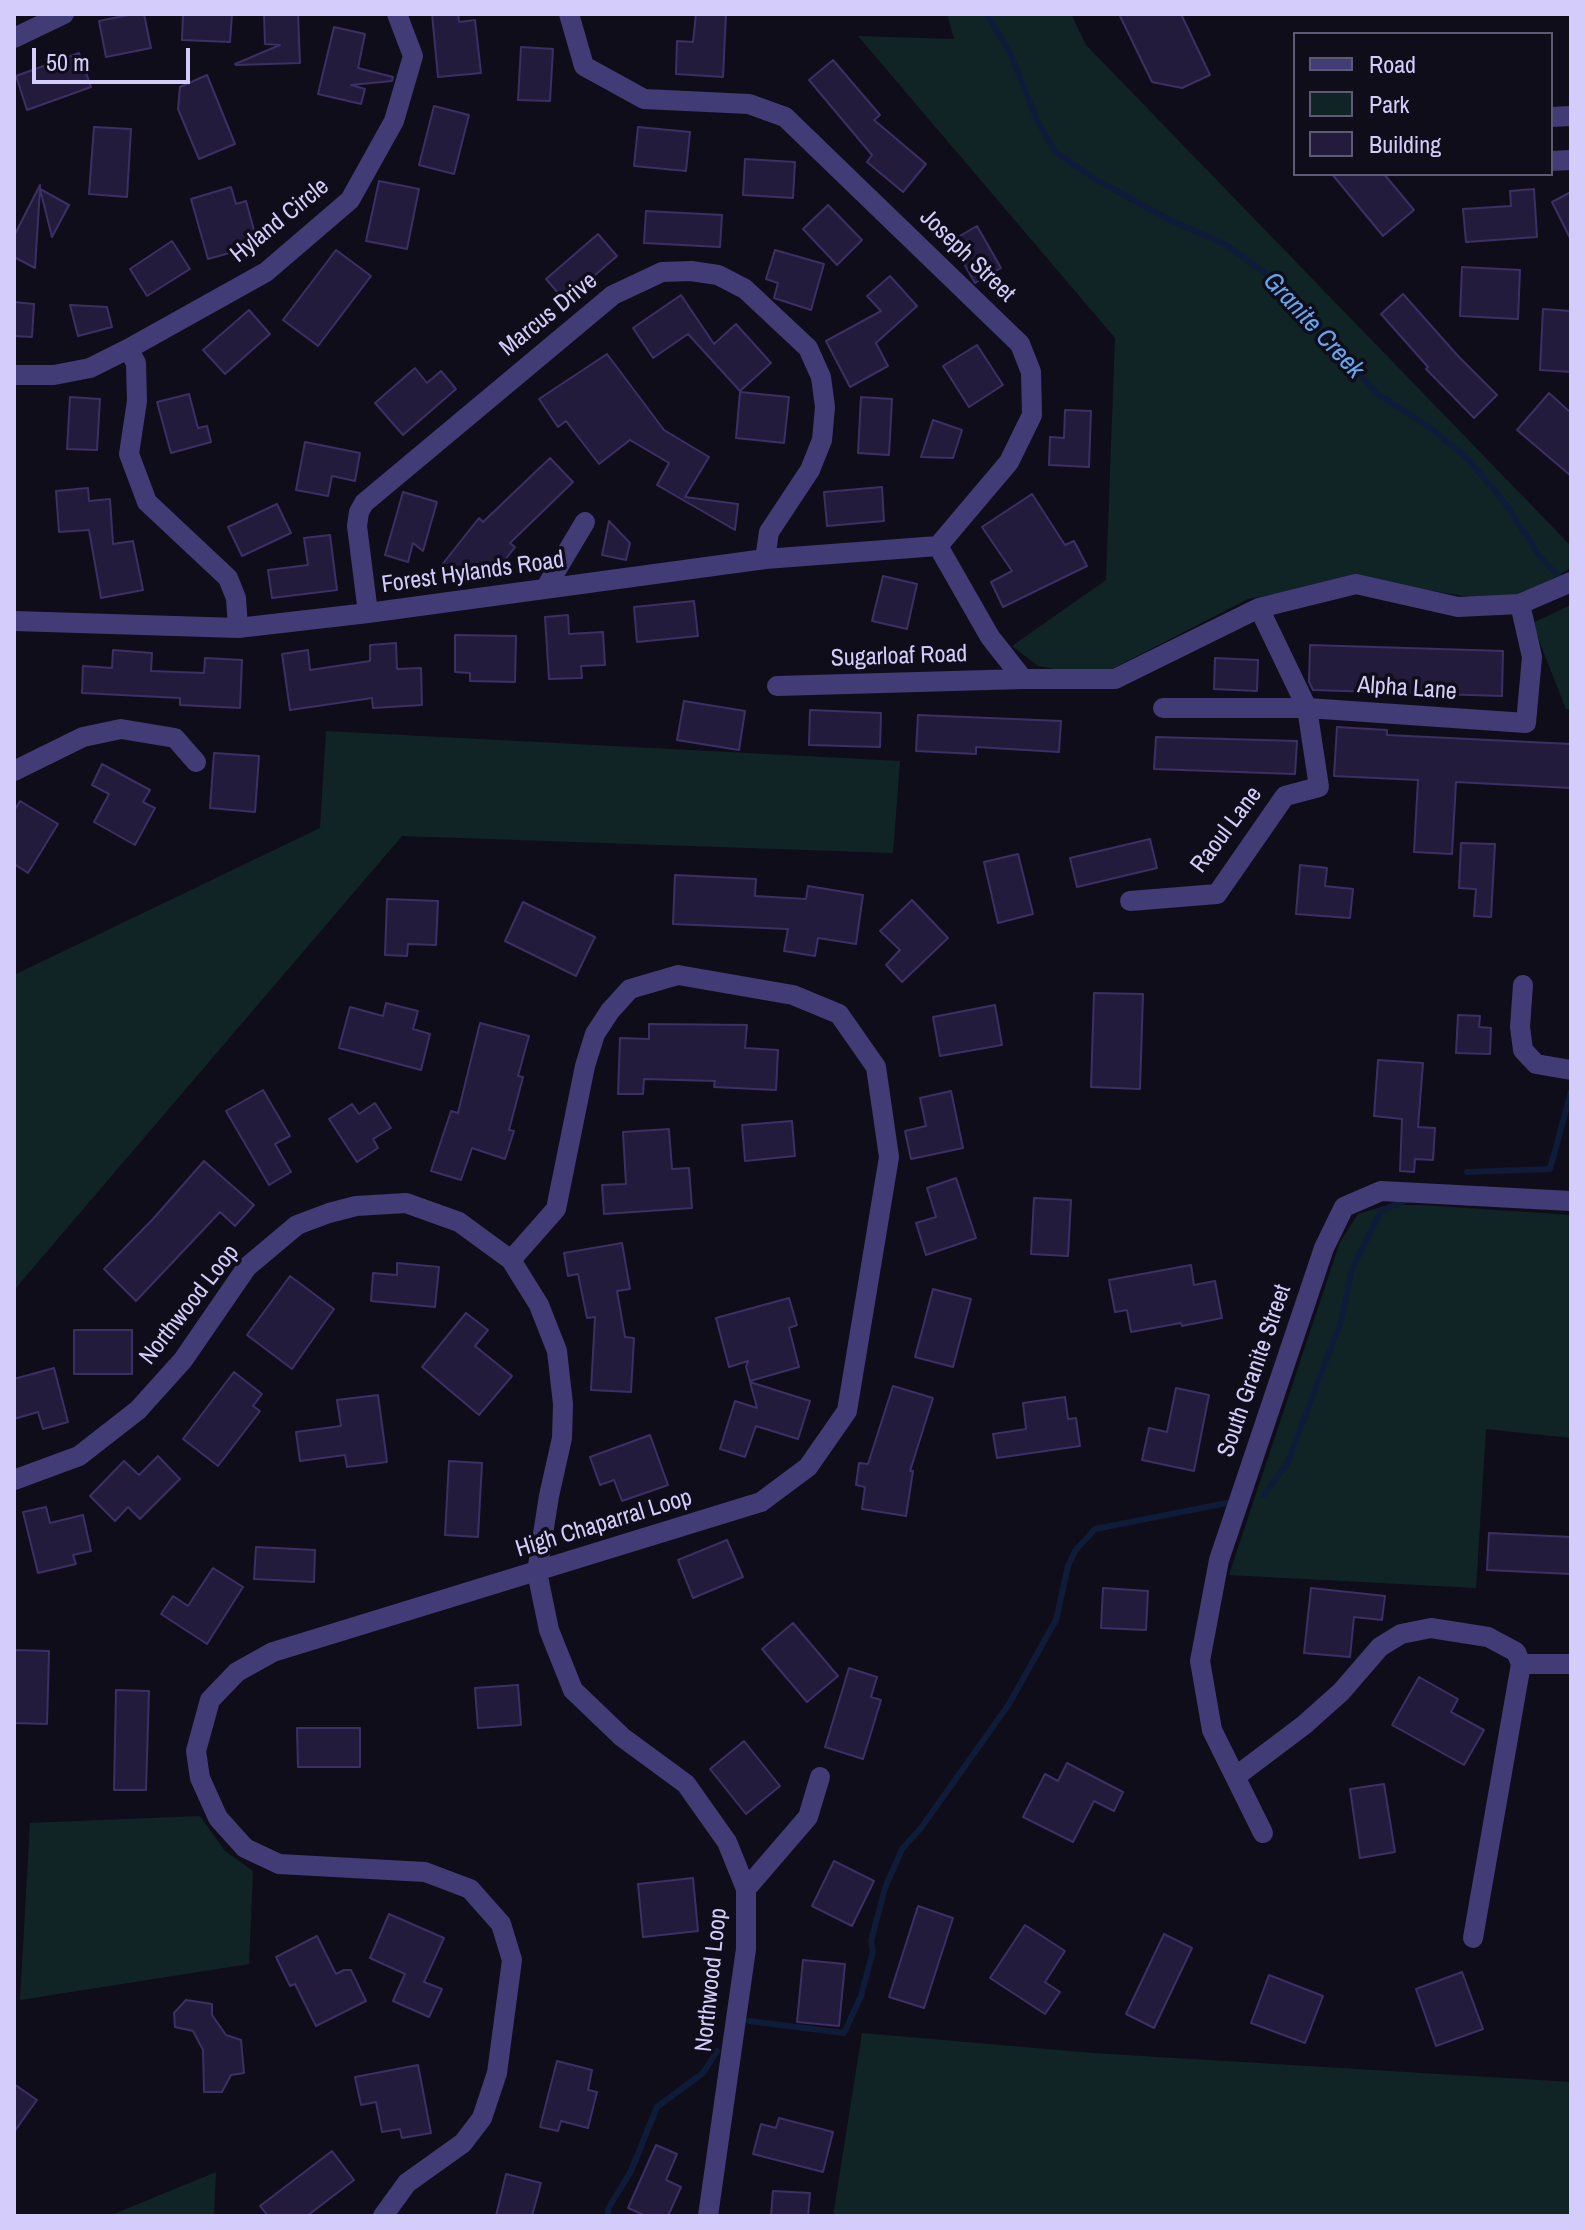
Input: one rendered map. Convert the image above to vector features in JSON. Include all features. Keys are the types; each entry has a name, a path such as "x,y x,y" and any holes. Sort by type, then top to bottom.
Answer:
{"street":[{"path":"14,38 64,14"},
{"name":"Hyland Circle","path":"14,375 54,375 90,368 128,349 266,272 350,200 394,121 413,56 397,14"},
{"name":"Joseph Street","path":"569,14 584,66 644,99 749,104 785,117 1020,344 1031,372 1032,415 1009,462 938,546"},
{"name":"Marcus Drive","path":"368,613 357,526 364,503 613,295 662,272 691,271 718,275 745,289 808,348 821,377 825,407 822,440 810,470 769,532 765,559"},
{"path":"128,349 136,363 137,401 129,454 136,476 147,502 228,578 236,598 238,628"},
{"path":"545,589 585,522"},
{"path":"938,546 990,637 1023,679 1115,679 1259,608 1356,584 1458,607 1520,604 1571,582"},
{"name":"Forest Hylands Road","path":"14,621 238,628 765,559 938,546"},
{"name":"Alpha Lane","path":"1163,708 1307,708 1526,723 1532,657 1520,604"},
{"name":"Raoul Lane","path":"1130,901 1217,894 1285,796 1319,787 1307,708 1259,608"},
{"name":"Sugarloaf Road","path":"777,686 1023,679"},
{"path":"14,771 83,737 121,729 175,738 196,762"},
{"name":"High Chaparral Loop","path":"383,2216 407,2183 463,2143 482,2118 497,2073 512,1960 501,1924 470,1889 425,1872 279,1864 245,1848 218,1818 200,1778 196,1751 210,1700 237,1672 273,1652 761,1502 808,1467 847,1411 889,1157 876,1067 839,1014 793,995 678,975 630,989 595,1034 585,1066 556,1209 511,1260"},
{"path":"1523,985 1520,1027 1523,1050 1536,1064 1568,1070"},
{"name":"South Granite Street","path":"1263,1833 1212,1730 1200,1661 1219,1560 1324,1248 1344,1207 1381,1191 1571,1201"},
{"name":"Northwood Loop","path":"14,1480 79,1456 138,1410 183,1360 247,1267 297,1225 356,1206 406,1203 459,1222 511,1260 539,1305 557,1351 563,1404 562,1438 537,1572 549,1630 573,1690 622,1737 686,1784 727,1842 746,1889 746,1949 708,2216"},
{"path":"1235,1777 1304,1725 1341,1692 1380,1647 1401,1634 1431,1628 1488,1637 1516,1652 1521,1664 1473,1938"},
{"path":"1521,1664 1571,1664"},
{"path":"746,1889 808,1817 820,1777"}],"green space":[{"path":"947,14 1071,14 1086,45 1571,546 1571,568 1521,596 1470,597 1359,579 1248,599 1112,669 1071,672 1038,666 1012,646 1106,580 1115,338 858,36 954,39"},
{"path":"1571,605 1571,709 1566,709 1532,623"},
{"path":"326,731 900,761 893,853 402,836 14,1290 14,975 320,828"},
{"path":"1388,1205 1571,1215 1571,1438 1486,1429 1476,1588 1229,1575 1340,1242 1358,1214"},
{"path":"200,1816 225,1851 253,1871 249,1964 20,2000 30,1823"},
{"path":"862,2033 1093,2053 1571,2082 1571,2216 833,2216"},
{"path":"216,2172 214,2216 109,2216"}],"building":[{"path":"144,14 151,48 106,57 99,21"},
{"path":"183,14 232,14 230,42 182,40"},
{"path":"264,14 298,14 300,63 235,64 280,45 265,44"},
{"path":"432,14 458,14 459,22 475,20 481,73 438,77"},
{"path":"696,14 726,14 723,77 676,74 677,41 693,42"},
{"path":"1119,14 1181,14 1210,75 1182,88 1152,82"},
{"path":"334,27 365,34 358,68 393,77 392,81 351,85 365,89 361,104 318,94"},
{"path":"521,47 553,49 550,101 518,100"},
{"path":"79,53 91,87 27,110 16,76"},
{"path":"833,60 880,115 874,120 926,164 903,192 867,162 872,155 809,80"},
{"path":"207,75 235,144 199,159 178,109 180,87"},
{"path":"434,106 469,115 454,174 419,165"},
{"path":"94,127 131,129 127,197 89,194"},
{"path":"638,127 690,132 686,171 634,166"},
{"path":"745,159 795,162 793,198 743,195"},
{"path":"1334,176 1386,176 1414,210 1383,236"},
{"path":"379,181 419,189 407,249 366,241"},
{"path":"40,185 35,268 14,257 14,236"},
{"path":"231,187 236,204 246,201 258,245 208,259 191,199"},
{"path":"40,189 69,205 52,237"},
{"path":"1534,189 1537,237 1466,242 1463,209 1511,206 1510,191"},
{"path":"1571,192 1571,240 1552,202"},
{"path":"828,205 862,240 837,265 803,229"},
{"path":"646,211 722,215 720,247 644,243"},
{"path":"977,226 1001,268 975,283 951,241"},
{"path":"598,234 617,256 565,301 546,279"},
{"path":"172,241 190,269 147,296 130,269"},
{"path":"336,250 371,276 318,346 283,320"},
{"path":"775,250 824,264 811,310 774,298 778,283 766,279"},
{"path":"1462,267 1520,270 1518,319 1460,316"},
{"path":"890,276 917,306 876,343 888,366 850,387 826,341 881,311 867,296"},
{"path":"1403,294 1497,395 1474,418 1426,369 1428,367 1381,314"},
{"path":"681,295 714,344 736,324 771,363 740,391 688,334 653,358 633,328"},
{"path":"14,302 34,304 32,337 14,336"},
{"path":"70,305 107,307 112,327 78,336"},
{"path":"1543,309 1571,311 1571,372 1540,370"},
{"path":"249,310 270,334 225,374 203,350"},
{"path":"977,345 1003,385 969,407 943,366"},
{"path":"607,354 664,430 709,457 685,497 738,504 735,530 657,485 669,463 630,440 599,464 566,421 558,427 539,399"},
{"path":"415,368 427,383 441,371 456,389 403,435 375,403"},
{"path":"740,392 789,397 784,443 736,438"},
{"path":"1549,393 1571,413 1571,476 1517,430"},
{"path":"189,394 198,428 207,426 211,442 171,453 157,402"},
{"path":"70,397 100,399 97,450 67,449"},
{"path":"861,397 892,399 889,455 858,453"},
{"path":"1065,410 1091,411 1089,467 1049,465 1050,437 1064,438"},
{"path":"933,420 962,430 953,458 921,457"},
{"path":"305,442 360,453 355,481 332,476 328,496 296,490"},
{"path":"550,458 573,482 510,543 515,547 491,578 475,565 462,582 441,566 479,518 483,522"},
{"path":"882,487 884,521 827,526 824,492"},
{"path":"88,488 89,501 110,499 113,544 133,541 143,590 101,598 89,530 59,532 56,491"},
{"path":"403,492 437,502 423,551 413,543 408,562 385,555"},
{"path":"1032,494 1065,545 1074,541 1087,566 1003,607 991,582 1012,571 982,527"},
{"path":"277,504 291,533 242,556 228,527"},
{"path":"609,521 630,543 626,560 602,555"},
{"path":"330,535 337,590 272,598 268,570 308,565 304,538"},
{"path":"883,576 917,584 907,629 872,621"},
{"path":"694,601 698,636 637,642 634,607"},
{"path":"568,615 569,634 603,632 605,665 581,666 582,678 549,679 545,617"},
{"path":"455,635 516,636 515,682 470,681 470,673 455,672"},
{"path":"396,643 397,669 421,668 422,705 373,708 372,698 290,710 282,654 308,650 310,670 370,661 370,645"},
{"path":"1310,645 1503,651 1502,696 1313,690 1309,682"},
{"path":"113,650 152,653 151,671 204,673 205,658 242,660 240,708 180,705 180,698 82,693 83,666 112,668"},
{"path":"1215,658 1258,660 1257,691 1214,689"},
{"path":"684,701 745,711 739,750 677,740"},
{"path":"810,710 881,713 880,747 809,745"},
{"path":"918,715 1061,721 1059,752 976,747 976,754 916,751"},
{"path":"1337,727 1387,730 1387,735 1571,744 1571,788 1456,782 1452,854 1414,852 1418,780 1334,776"},
{"path":"1156,737 1297,741 1295,774 1154,769"},
{"path":"214,753 259,756 255,812 210,808"},
{"path":"102,764 150,790 143,802 155,808 135,845 94,822 109,794 92,785"},
{"path":"20,801 58,824 28,873 14,864 14,811"},
{"path":"1150,839 1157,868 1077,887 1070,858"},
{"path":"1461,843 1495,844 1491,917 1474,916 1476,889 1459,888"},
{"path":"1018,854 1033,914 998,923 984,862"},
{"path":"1300,865 1327,868 1325,886 1353,889 1350,918 1296,914"},
{"path":"675,875 756,879 755,896 806,899 808,886 863,895 856,944 818,938 815,956 784,951 788,929 673,924"},
{"path":"387,899 438,901 436,945 408,944 407,956 385,955"},
{"path":"912,900 948,938 902,982 886,965 900,950 880,931"},
{"path":"523,902 595,937 576,976 505,941"},
{"path":"1094,993 1143,994 1140,1089 1091,1087"},
{"path":"386,1003 418,1011 413,1029 430,1034 421,1070 339,1048 350,1007 383,1016"},
{"path":"995,1005 1002,1045 940,1056 933,1017"},
{"path":"1458,1015 1480,1016 1479,1027 1491,1028 1490,1054 1456,1053"},
{"path":"480,1023 529,1036 518,1076 523,1077 509,1130 514,1131 505,1159 472,1148 461,1180 431,1171 451,1111 458,1113"},
{"path":"649,1024 747,1025 745,1048 778,1050 776,1090 714,1087 715,1081 644,1079 643,1094 618,1094 620,1038 649,1039"},
{"path":"1378,1060 1423,1063 1418,1127 1435,1128 1433,1160 1415,1159 1414,1172 1400,1171 1402,1119 1374,1116"},
{"path":"263,1090 290,1136 275,1144 291,1172 269,1185 226,1111"},
{"path":"951,1091 963,1148 911,1159 905,1131 926,1126 920,1098"},
{"path":"375,1103 391,1128 373,1139 378,1148 357,1162 329,1119 352,1104 359,1114"},
{"path":"792,1121 795,1156 745,1161 742,1125"},
{"path":"669,1129 672,1169 689,1168 692,1208 604,1214 602,1185 626,1184 623,1132"},
{"path":"204,1161 254,1205 235,1226 220,1212 136,1301 104,1269"},
{"path":"956,1178 976,1238 926,1255 916,1223 936,1217 927,1188"},
{"path":"1034,1198 1071,1200 1068,1256 1031,1254"},
{"path":"622,1243 630,1289 617,1291 625,1337 634,1338 631,1392 591,1390 595,1317 587,1318 578,1274 568,1276 564,1253"},
{"path":"397,1263 439,1267 435,1307 371,1301 373,1273 397,1275"},
{"path":"1191,1265 1194,1285 1215,1281 1222,1318 1131,1332 1127,1310 1115,1312 1109,1280"},
{"path":"290,1276 334,1309 292,1369 247,1335"},
{"path":"933,1289 971,1299 953,1367 915,1357"},
{"path":"789,1298 797,1325 789,1328 799,1367 750,1381 746,1367 748,1361 729,1367 716,1318"},
{"path":"466,1313 488,1330 475,1346 512,1376 479,1415 422,1367"},
{"path":"74,1330 132,1330 132,1374 74,1374"},
{"path":"54,1368 68,1422 43,1429 38,1412 14,1419 14,1379"},
{"path":"234,1372 262,1394 253,1406 260,1411 218,1466 183,1439"},
{"path":"750,1382 810,1401 798,1439 756,1426 745,1457 720,1449 735,1401 757,1408"},
{"path":"893,1386 933,1398 910,1471 913,1471 906,1516 862,1509 865,1487 856,1485 859,1463 868,1464"},
{"path":"1176,1388 1209,1395 1194,1471 1142,1460 1149,1428 1167,1432"},
{"path":"378,1395 387,1462 347,1467 345,1455 300,1461 296,1432 341,1426 337,1400"},
{"path":"1065,1397 1068,1419 1076,1418 1080,1446 997,1458 993,1434 1026,1429 1023,1403"},
{"path":"650,1435 668,1485 622,1501 614,1480 600,1485 590,1457"},
{"path":"158,1456 180,1479 140,1519 128,1507 115,1521 90,1496 124,1461 139,1475"},
{"path":"449,1461 482,1463 478,1537 445,1535"},
{"path":"46,1507 50,1523 83,1515 91,1551 73,1555 76,1564 38,1573 23,1512"},
{"path":"1489,1533 1571,1537 1571,1574 1487,1570"},
{"path":"727,1540 743,1577 693,1598 678,1560"},
{"path":"256,1547 315,1550 314,1582 254,1579"},
{"path":"213,1568 243,1587 207,1644 161,1614 173,1596 188,1606"},
{"path":"1103,1588 1148,1591 1146,1630 1101,1628"},
{"path":"1311,1588 1385,1596 1382,1620 1354,1617 1350,1657 1304,1653"},
{"path":"793,1623 838,1676 807,1702 762,1649"},
{"path":"14,1650 49,1651 47,1724 14,1723"},
{"path":"849,1668 877,1677 871,1697 881,1700 863,1759 825,1747"},
{"path":"1419,1677 1458,1699 1451,1712 1484,1730 1464,1765 1392,1725"},
{"path":"518,1685 521,1725 478,1728 475,1688"},
{"path":"116,1690 149,1691 146,1790 114,1790"},
{"path":"297,1728 360,1728 360,1767 298,1767"},
{"path":"744,1741 780,1786 746,1814 710,1769"},
{"path":"1067,1763 1123,1792 1114,1811 1094,1801 1073,1842 1023,1817 1045,1774 1058,1781"},
{"path":"1384,1784 1395,1852 1360,1858 1350,1789"},
{"path":"834,1861 874,1881 852,1926 812,1906"},
{"path":"693,1878 698,1931 643,1937 638,1884"},
{"path":"918,1906 953,1918 924,2008 889,1997"},
{"path":"389,1914 444,1938 424,1982 442,1989 429,2017 393,2001 405,1974 370,1958"},
{"path":"1025,1925 1065,1951 1045,1982 1060,1992 1045,2014 990,1978"},
{"path":"1164,1934 1192,1948 1154,2028 1126,2014"},
{"path":"317,1936 336,1974 351,1970 366,2001 316,2026 295,1984 290,1986 276,1957"},
{"path":"803,1960 845,1964 839,2026 797,2022"},
{"path":"1462,1972 1483,2029 1436,2046 1416,1989"},
{"path":"1269,1975 1323,1996 1305,2043 1251,2023"},
{"path":"186,2000 212,2004 212,2015 226,2035 241,2040 244,2073 231,2075 222,2092 204,2092 203,2050 193,2031 175,2027 174,2013"},
{"path":"557,2061 592,2070 588,2090 597,2092 588,2128 561,2121 558,2131 540,2127"},
{"path":"418,2065 431,2133 402,2138 400,2129 382,2132 376,2102 361,2105 355,2077"},
{"path":"14,2084 37,2100 14,2132"},
{"path":"779,2118 833,2132 823,2172 753,2154 761,2124 776,2128"},
{"path":"656,2145 677,2154 666,2180 681,2187 668,2216 646,2216 628,2208"},
{"path":"332,2151 354,2180 307,2216 268,2216 260,2206"},
{"path":"506,2174 541,2183 532,2216 496,2216"},
{"path":"773,2191 810,2193 808,2216 771,2216"}],"waterway":[{"name":"Granite Creek","path":"987,14 1011,55 1037,120 1055,152 1095,179 1170,220 1226,245 1263,271 1312,318 1376,393 1429,427 1466,457 1505,503 1541,558 1562,580"},
{"path":"1467,1172 1550,1169 1571,1092"},
{"path":"1264,1495 1287,1464 1341,1321 1352,1269 1381,1211 1406,1200"},
{"path":"749,2021 844,2033 861,1996 885,1888 902,1849 921,1828 1009,1704 1056,1620 1068,1566 1075,1551 1095,1529 1227,1503"},
{"path":"608,2216 608,2209 631,2171 657,2107 703,2073 717,2051"}]}
